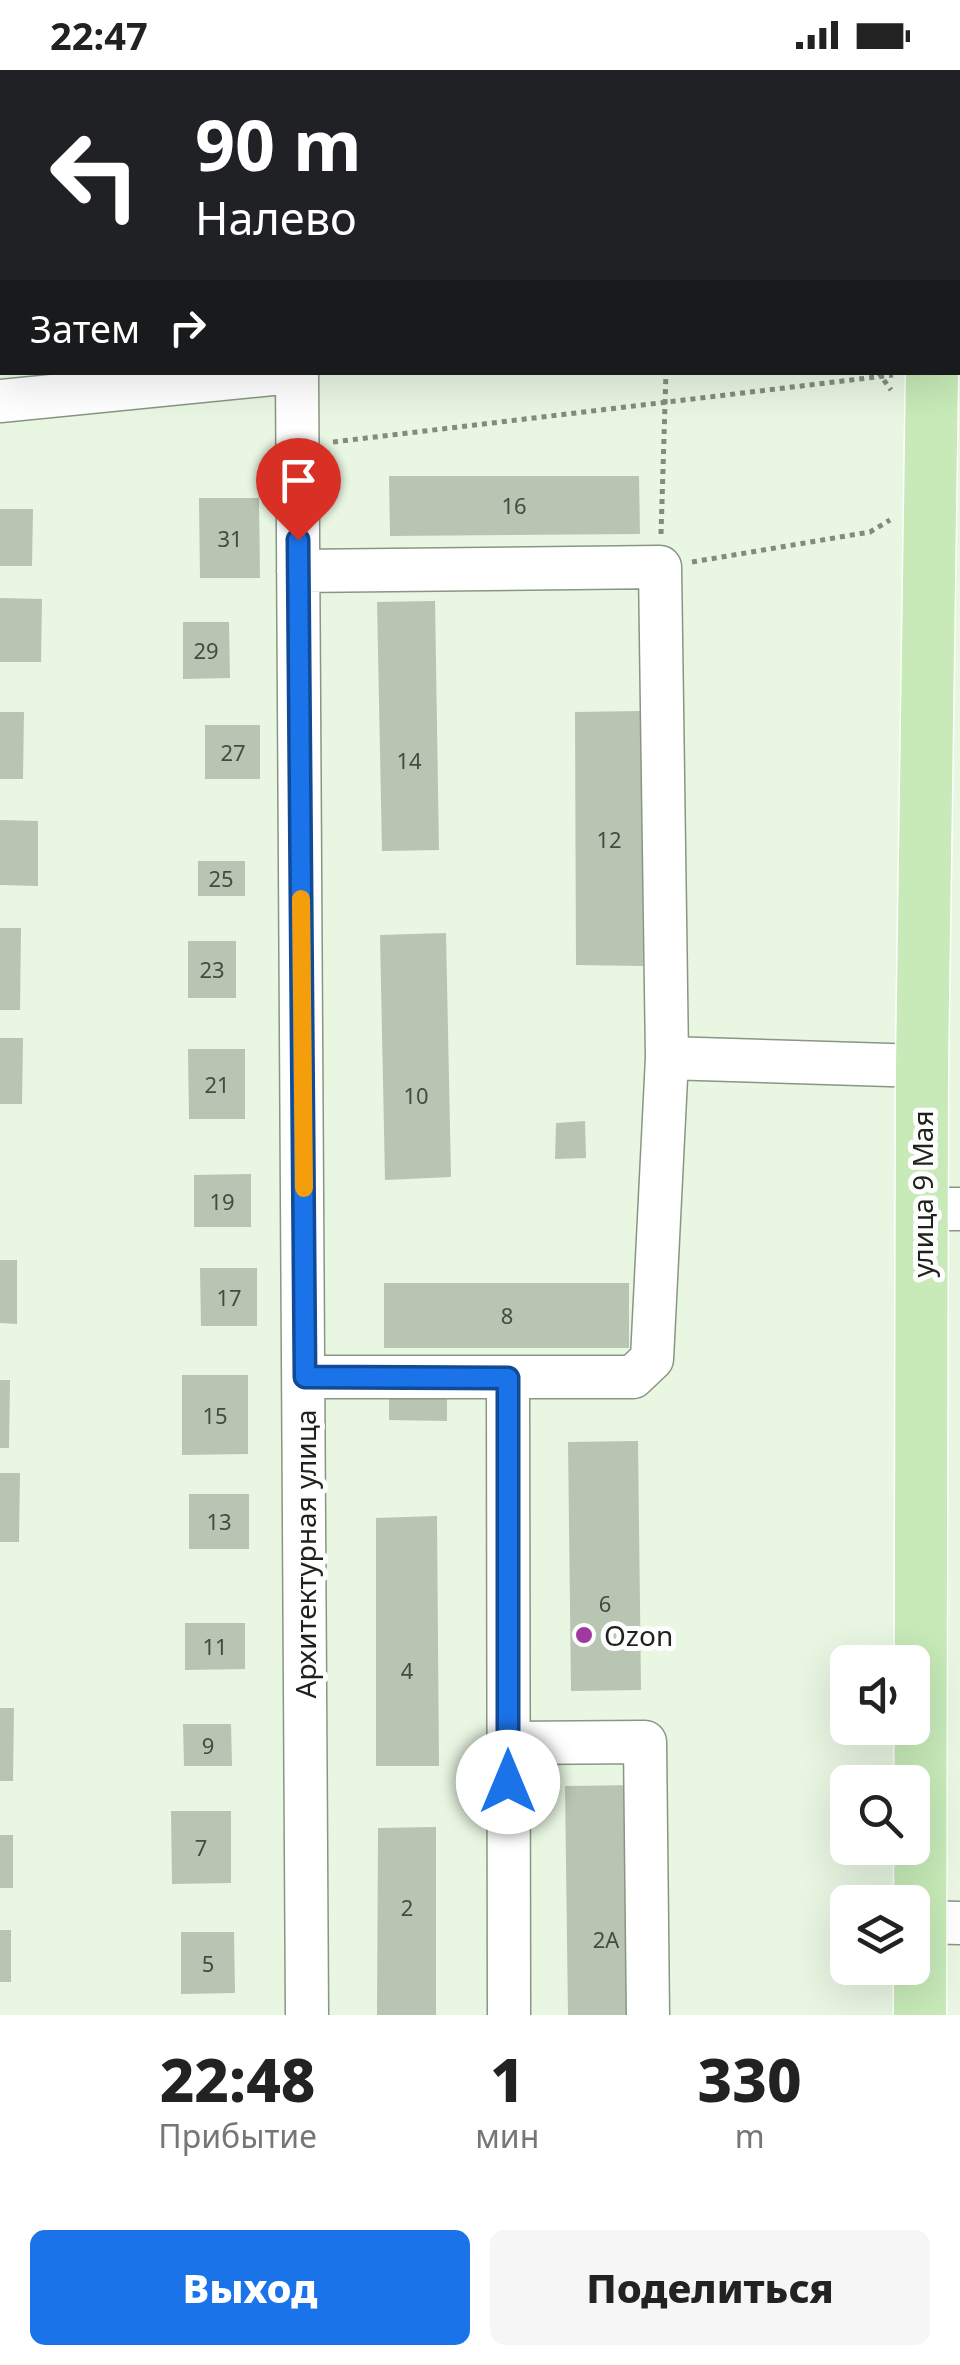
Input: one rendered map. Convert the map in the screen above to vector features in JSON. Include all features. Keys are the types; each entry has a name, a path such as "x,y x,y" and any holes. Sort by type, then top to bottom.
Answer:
{"main road":[{"name":"улица 9 Мая","path":"920,2015 940,1923 941,1209 922,1066 932,375"}],"street":[{"path":"0,401 264,375"},
{"name":"Архитектурная улица","path":"294,375 305,1377 307,2015"},
{"path":"298,571 660,568 667,1058 652,1359 633,1377 305,1377"},
{"path":"667,1058 922,1066"},
{"path":"508,1378 508,2015"},
{"path":"508,1743 645,1742 648,2015"}],"path":[{"path":"666,375 660,568 870,532 903,512"},
{"path":"297,446 896,375"}],"building":[{"path":"389,476 639,476 640,534 390,536"},
{"path":"199,498 259,498 260,578 200,578"},
{"path":"0,509 33,509 32,566 0,566"},
{"path":"0,598 42,599 41,662 0,662"},
{"path":"435,601 439,850 382,851 377,602"},
{"path":"183,622 229,622 230,678 183,679"},
{"path":"642,711 643,966 576,965 575,712"},
{"path":"0,712 24,712 23,779 0,779"},
{"path":"205,725 260,725 260,779 205,779"},
{"path":"0,820 38,821 38,886 0,885"},
{"path":"198,861 245,861 245,896 198,896"},
{"path":"0,928 21,928 20,1010 0,1010"},
{"path":"446,933 451,1177 385,1180 380,935"},
{"path":"188,941 236,941 236,998 188,998"},
{"path":"0,1038 23,1038 22,1104 0,1104"},
{"path":"188,1049 245,1049 245,1119 189,1119"},
{"path":"585,1121 586,1158 555,1159 556,1123"},
{"path":"251,1174 251,1227 194,1227 194,1175"},
{"path":"0,1260 17,1260 17,1324 0,1323"},
{"path":"200,1268 257,1268 257,1326 201,1326"},
{"path":"384,1283 629,1283 629,1348 384,1348"},
{"path":"182,1375 248,1375 248,1454 182,1455"},
{"path":"0,1380 10,1380 9,1448 0,1448"},
{"path":"447,1386 447,1421 389,1420 389,1387"},
{"path":"638,1441 641,1690 571,1691 568,1442"},
{"path":"0,1473 20,1473 19,1542 0,1542"},
{"path":"189,1494 249,1494 249,1549 189,1549"},
{"path":"437,1516 439,1766 376,1766 376,1518"},
{"path":"185,1623 245,1623 245,1669 185,1670"},
{"path":"0,1708 14,1708 13,1781 0,1781"},
{"path":"183,1724 231,1724 232,1766 184,1766"},
{"path":"642,1785 645,2015 568,2015 565,1786"},
{"path":"171,1811 231,1811 231,1883 172,1884"},
{"path":"436,1827 436,2015 377,2015 378,1828"},
{"path":"0,1835 13,1835 13,1888 0,1888"},
{"path":"0,1930 11,1930 11,1982 0,1982"},
{"path":"181,1932 234,1932 235,1993 181,1994"}],"slow traffic":[{"path":"301,899 304,1188"}],"place":[{"name":"Ozon","path":"584,1635"}],"route":[{"path":"298,540 305,1377 508,1378 508,1782"}]}
